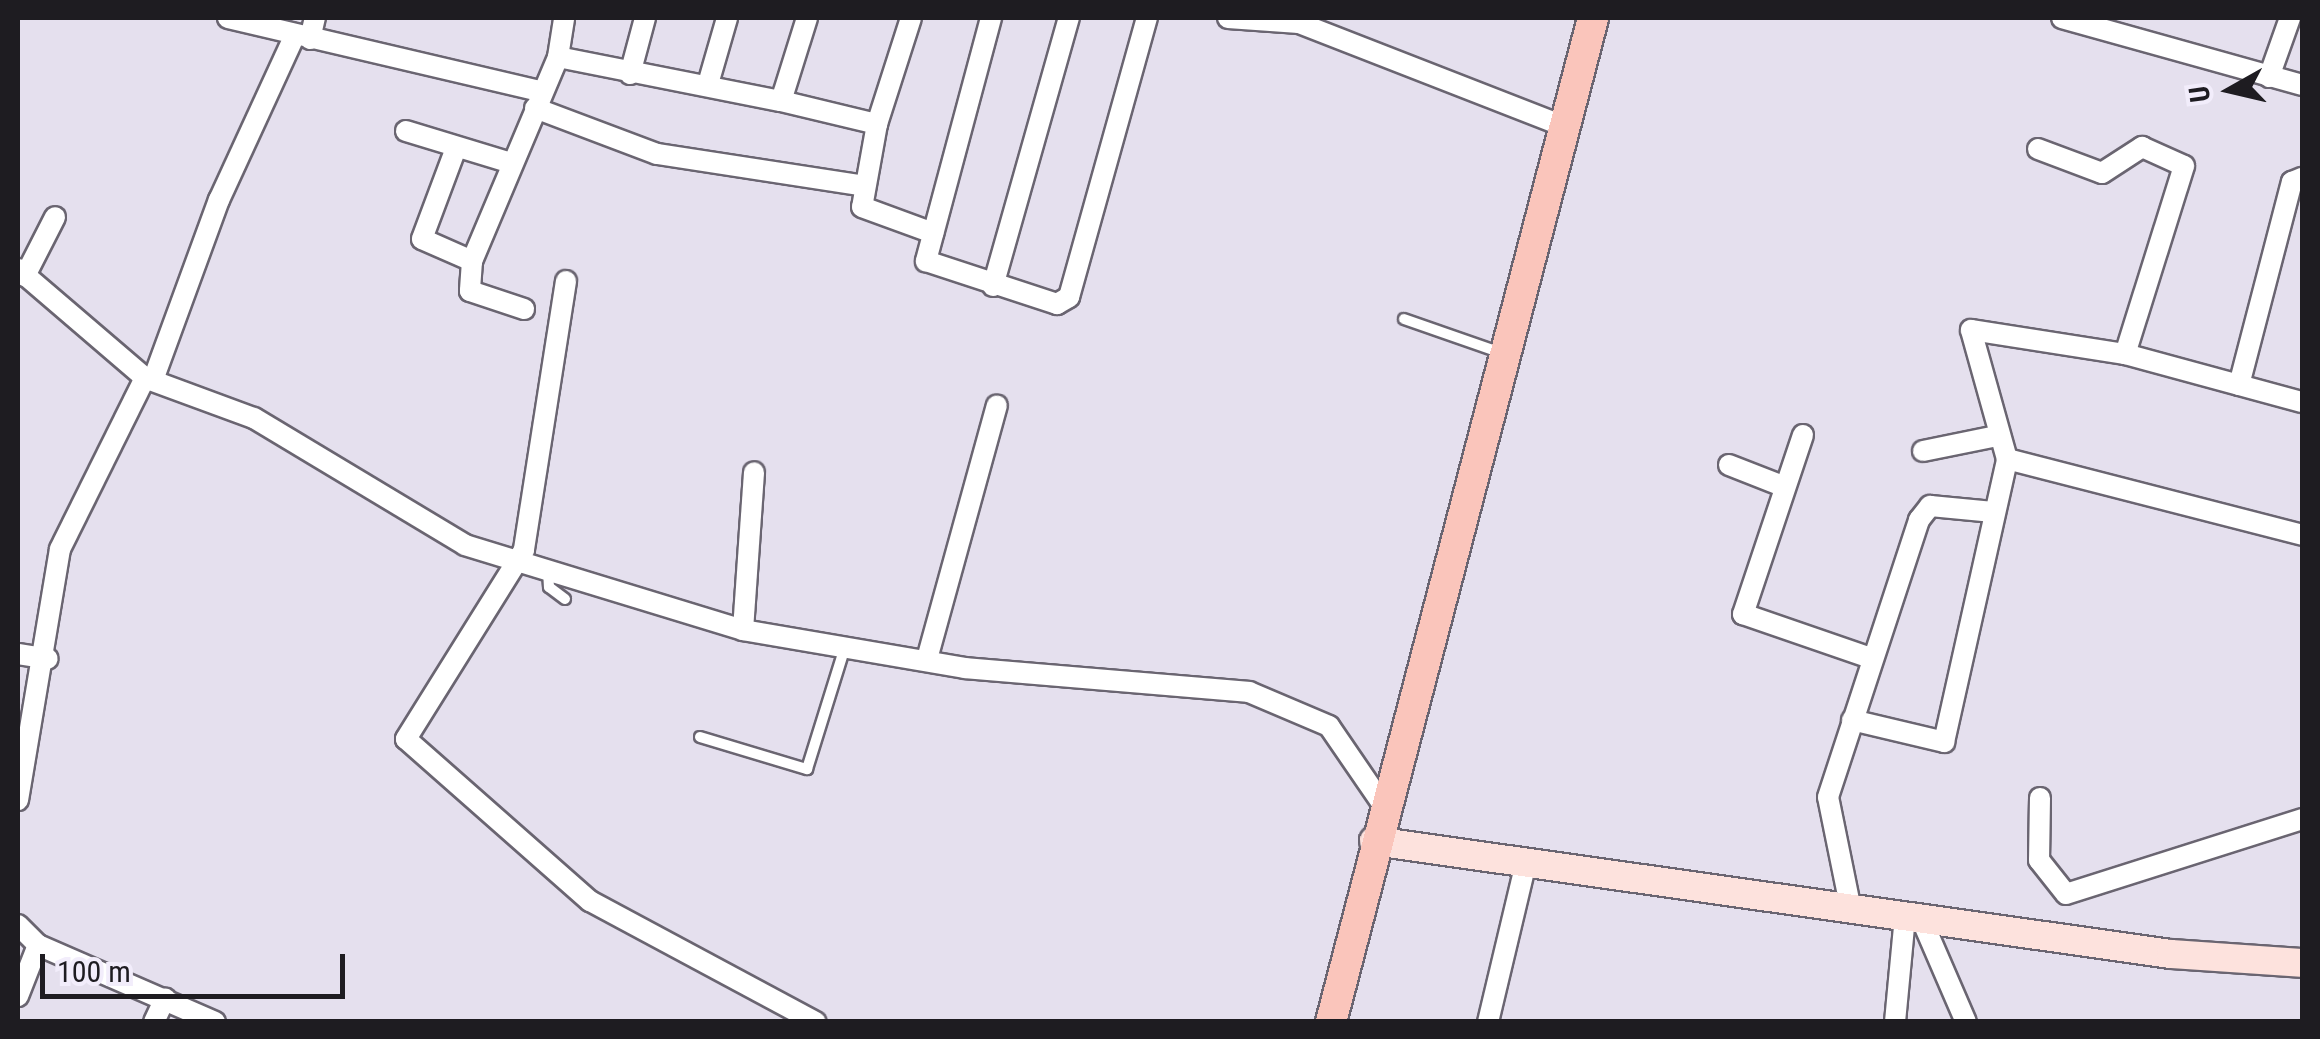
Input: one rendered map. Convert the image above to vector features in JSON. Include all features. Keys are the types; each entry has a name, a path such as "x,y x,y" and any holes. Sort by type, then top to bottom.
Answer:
{"main road":[{"path":"1331,1022 1378,820 1499,352 1594,18"}],"street":[{"path":"228,18 538,100 657,154 865,186"},
{"path":"18,800 24,752 48,659 60,548 149,379 219,200 315,18"},
{"path":"524,309 470,291 472,261 558,57 564,18"},
{"path":"630,74 645,18"},
{"path":"708,84 727,18"},
{"path":"782,101 807,18"},
{"path":"911,18 877,124 865,186 866,212 933,232"},
{"path":"992,18 933,232 929,265 1057,304 1069,297 1147,18"},
{"path":"993,286 1069,18"},
{"path":"1228,18 1298,20 1563,126"},
{"path":"2062,18 2302,84"},
{"path":"2269,77 2290,18"},
{"path":"558,57 630,74 708,84 877,124"},
{"path":"406,131 512,163"},
{"path":"456,148 420,234 472,261"},
{"path":"2038,149 2102,173 2142,148 2184,166 2125,354"},
{"path":"2239,385 2292,182 2302,178"},
{"path":"55,217 21,273 149,379 254,418 444,537 519,562 743,630 927,659 1249,692 1329,726 1378,820 1526,863 1851,910 2302,964"},
{"path":"566,282 519,562 406,739 590,901 816,1022"},
{"path":"1852,720 1944,742 2006,459 1972,330 2125,354 2302,402"},
{"path":"927,659 996,405"},
{"path":"1803,434 1743,614 1871,658"},
{"path":"1924,451 1997,436"},
{"path":"2006,459 2302,536"},
{"path":"1729,465 1785,488"},
{"path":"743,630 754,472"},
{"path":"1851,910 1828,797 1924,507 1994,512"},
{"path":"18,654 48,659"},
{"path":"2040,798 2039,860 2066,894 2302,819"},
{"path":"1488,1022 1526,863"},
{"path":"1896,1022 1913,917"},
{"path":"1913,917 1966,1022"},
{"path":"18,925 38,945 215,1022"},
{"path":"18,996 38,945"},
{"path":"154,1022 164,998"}],"lane":[{"path":"1404,318 1499,352"},
{"path":"548,568 549,586 565,600"},
{"path":"700,737 807,770 845,648"}]}
